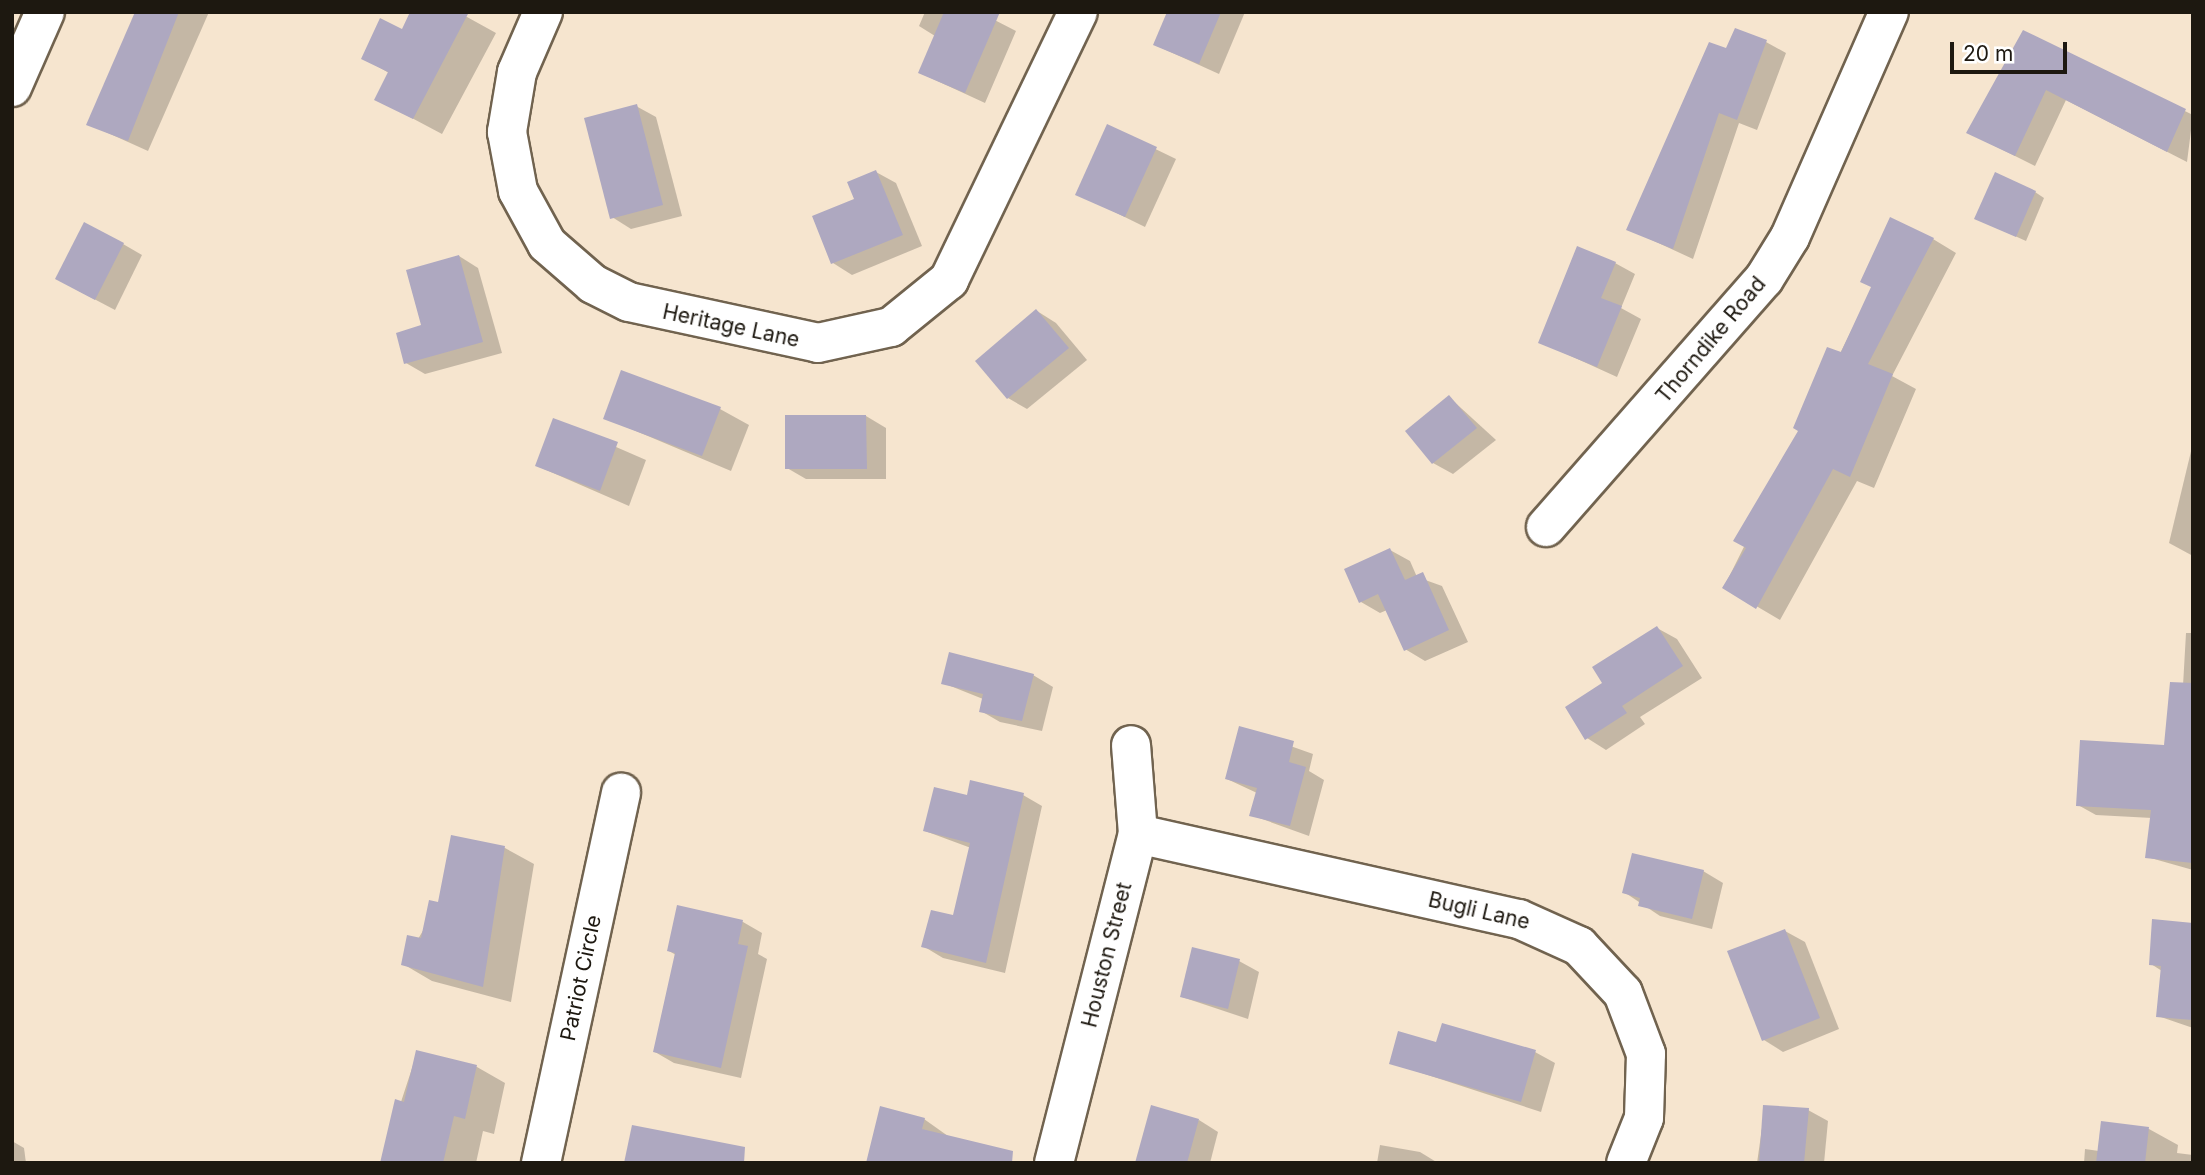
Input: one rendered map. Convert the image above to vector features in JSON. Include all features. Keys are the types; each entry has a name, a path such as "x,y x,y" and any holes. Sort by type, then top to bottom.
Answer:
{"street":[{"path":"12,88 45,12"},
{"name":"Heritage Lane","path":"543,12 517,72 507,132 518,191 547,244 593,284 629,302 818,343 891,327 949,280 1078,12"},
{"name":"Thorndike Road","path":"1546,527 1765,279 1790,237 1889,12"},
{"name":"Houston Street","path":"1054,1163 1138,834 1131,745"},
{"name":"Patriot Circle","path":"541,1163 621,793"},
{"name":"Bugli Lane","path":"1138,834 1519,919 1578,946 1623,993 1646,1054 1644,1118 1626,1163"}],"building":[{"path":"135,12 179,12 128,141 86,125"},
{"path":"410,12 469,12 413,119 374,100 388,72 361,59 380,18 402,29"},
{"path":"944,12 1000,12 965,93 918,73"},
{"path":"1167,12 1221,12 1199,64 1153,45"},
{"path":"1735,28 1767,40 1737,120 1719,113 1673,249 1626,230 1709,42 1726,48"},
{"path":"2023,30 2186,109 2167,152 2046,90 2015,156 1966,133"},
{"path":"637,104 663,205 610,219 584,118"},
{"path":"1107,124 1157,147 1125,217 1075,195"},
{"path":"876,170 903,235 831,264 812,216 854,199 847,182"},
{"path":"1995,172 2036,191 2016,237 1974,219"},
{"path":"1890,217 1934,238 1868,364 1893,374 1850,477 1833,469 1756,609 1722,588 1746,548 1733,541 1798,431 1793,428 1827,347 1841,352 1871,287 1860,282"},
{"path":"84,222 124,243 95,300 55,279"},
{"path":"1577,246 1616,262 1601,298 1622,306 1597,367 1538,343"},
{"path":"459,255 483,342 404,364 396,333 421,325 406,270"},
{"path":"1036,309 1069,348 1007,399 975,361"},
{"path":"621,370 721,407 702,456 603,419"},
{"path":"1449,395 1477,428 1432,464 1405,431"},
{"path":"785,415 866,415 867,469 785,469"},
{"path":"553,418 618,442 600,491 535,466"},
{"path":"1390,548 1405,580 1423,572 1449,630 1404,651 1378,594 1359,603 1344,569"},
{"path":"1657,626 1683,666 1622,706 1627,713 1585,740 1565,707 1602,683 1592,667"},
{"path":"949,652 1034,674 1022,721 979,712 983,694 941,684"},
{"path":"2170,682 2193,683 2193,863 2145,858 2151,810 2076,806 2080,740 2164,745"},
{"path":"1239,726 1294,741 1289,762 1306,767 1290,826 1249,816 1257,788 1225,779"},
{"path":"970,780 1024,793 986,963 921,947 931,910 953,915 970,843 923,831 934,787 967,795"},
{"path":"451,835 505,846 483,987 401,965 407,935 421,938 429,900 438,902"},
{"path":"1632,853 1704,870 1692,919 1638,906 1640,898 1622,893"},
{"path":"677,905 743,920 738,944 748,946 721,1068 653,1052 675,953 667,951"},
{"path":"2152,919 2193,923 2193,1020 2156,1017 2161,966 2149,965"},
{"path":"1785,929 1820,1018 1762,1041 1727,951"},
{"path":"1192,947 1240,959 1228,1009 1180,997"},
{"path":"1442,1023 1536,1050 1521,1102 1389,1064 1398,1031 1436,1042"},
{"path":"416,1050 477,1065 465,1119 454,1116 443,1163 380,1163 395,1099 404,1102"},
{"path":"1151,1105 1199,1119 1187,1163 1135,1163"},
{"path":"1763,1105 1809,1108 1804,1163 1759,1163"},
{"path":"880,1106 925,1118 922,1129 1013,1151 1012,1163 866,1163"},
{"path":"2101,1121 2149,1127 2145,1163 2096,1163"},
{"path":"632,1125 745,1147 744,1163 624,1163"}]}
